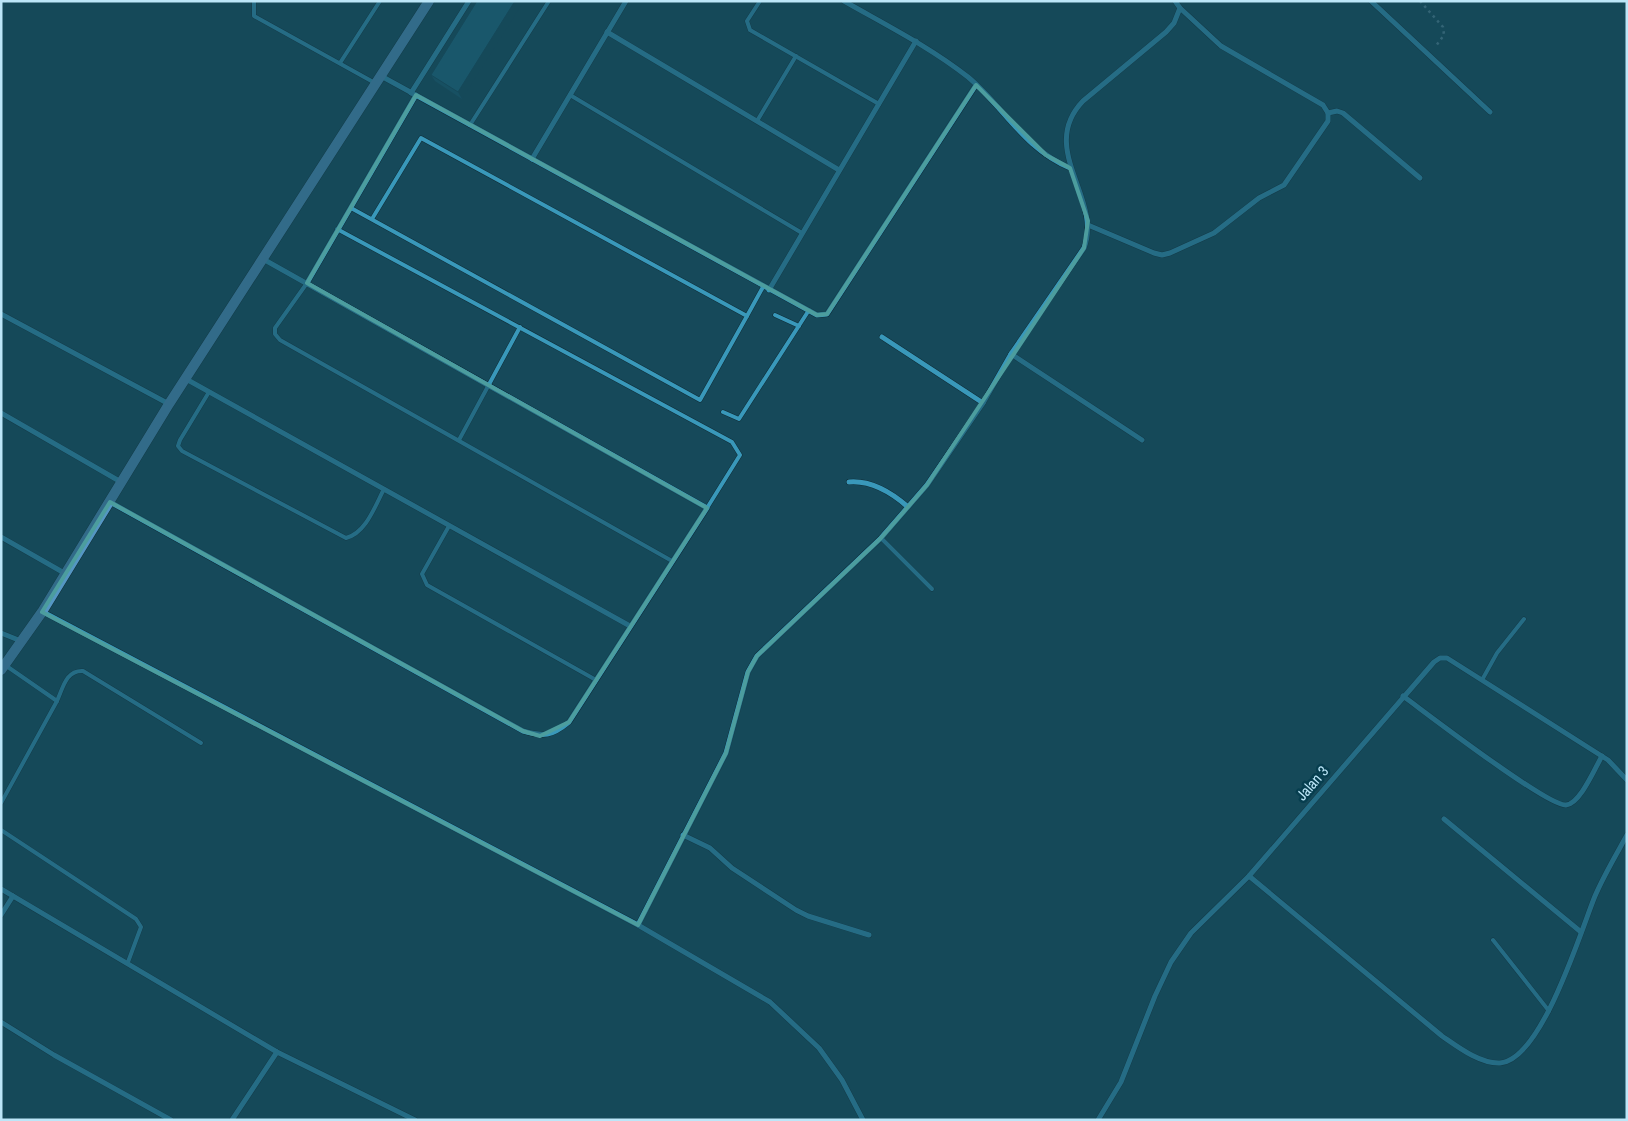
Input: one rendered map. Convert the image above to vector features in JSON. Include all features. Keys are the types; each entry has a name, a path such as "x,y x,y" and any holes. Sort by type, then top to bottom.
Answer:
{"main road":[{"path":"3,667 42,612 185,378 264,259 429,1"}],"street":[{"path":"307,283 469,1"},
{"path":"532,159 626,1"},
{"path":"844,1 916,41 976,85 1008,122 1046,155 1070,168"},
{"path":"1088,225 1162,255 1214,233 1259,198 1284,185 1328,121 1328,113 1323,105 1221,46 1180,8 1175,1"},
{"path":"1371,1 1490,112"},
{"path":"638,926 726,753 748,672 757,656 881,538 927,485 983,403 1011,354 1084,248 1088,238 1088,225 1070,168 1066,133 1072,112 1166,32 1174,23 1180,8"},
{"path":"607,32 839,170"},
{"path":"769,290 916,41"},
{"path":"378,80 414,94 763,287 818,315 827,314 976,85"},
{"path":"1328,113 1337,111 1343,113 1420,178"},
{"path":"110,502 523,730 540,736 559,730 569,722 707,508 264,259"},
{"path":"1,314 169,404"},
{"path":"882,338 983,403"},
{"path":"1011,354 1142,440"},
{"path":"185,378 630,626"},
{"path":"1,413 122,482"},
{"path":"849,482 863,482 884,490 908,507"},
{"path":"1,537 66,574"},
{"path":"42,612 638,926 770,1002 820,1048 842,1080 862,1120"},
{"path":"1,633 22,641"},
{"name":"Jalan 3","path":"1098,1120 1121,1082 1155,996 1171,962 1191,933 1249,876 1403,696 1434,662 1440,658 1447,658 1602,756 1627,780"},
{"path":"1403,696 1503,769 1554,801 1566,805 1572,803 1580,794 1602,756"},
{"path":"1444,819 1581,932"},
{"path":"683,835 710,848 732,868 796,910 808,916 869,934"},
{"path":"1249,876 1442,1036 1464,1051 1500,1063 1509,1060 1534,1036 1549,1012 1596,894 1627,835"},
{"path":"1,889 128,962 277,1052 415,1120"},
{"path":"1,915 13,896"},
{"path":"1,1022 54,1055 171,1120"},
{"path":"232,1120 277,1052"}],"lane":[{"path":"254,1 254,16 340,63 378,80"},
{"path":"340,63 380,1"},
{"path":"470,125 549,1"},
{"path":"760,1 748,21 750,30 878,104"},
{"path":"757,122 796,56"},
{"path":"570,96 802,233"},
{"path":"372,219 421,138 746,316"},
{"path":"351,208 700,400 763,287"},
{"path":"337,229 732,442 740,455 707,508"},
{"path":"307,283 275,328 275,334 280,340 672,561"},
{"path":"723,412 739,419 808,310"},
{"path":"775,315 799,326"},
{"path":"459,440 520,327"},
{"path":"209,392 180,440 178,446 182,451 346,538 354,536 362,530 384,489"},
{"path":"449,526 422,574 427,585 596,680"},
{"path":"881,538 932,589"},
{"path":"1482,680 1498,653 1524,619"},
{"path":"3,667 57,701"},
{"path":"1,803 57,701 69,674 76,670 83,670 201,743"},
{"path":"1,830 136,919 141,927 128,962"},
{"path":"1493,940 1549,1012"}],"path":[{"path":"1420,1 1443,27 1444,34 1428,56"}],"highlighted area":[{"path":"976,85 1046,155 1070,168 1088,221 1084,248 927,485 881,538 757,656 748,672 726,753 638,925 42,612 110,502 523,731 540,736 569,722 707,508 307,283 416,95 817,315 827,314"}],"building":[{"path":"477,1 515,1 458,92 431,75"}]}
